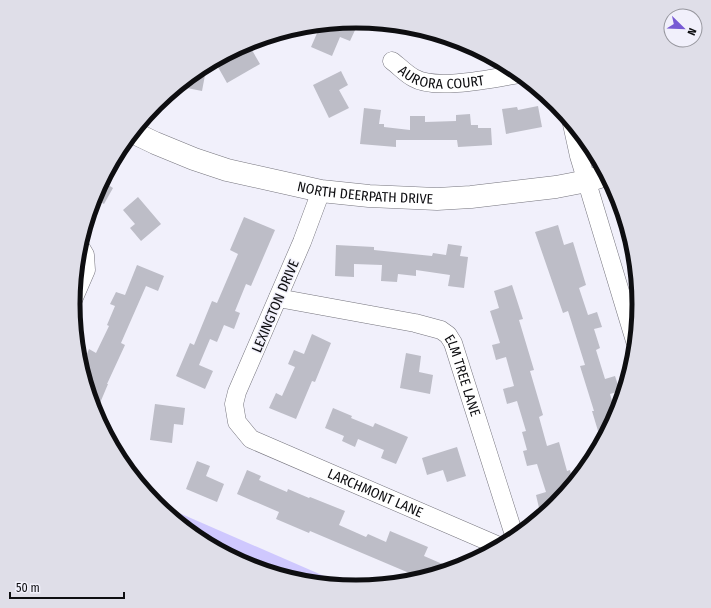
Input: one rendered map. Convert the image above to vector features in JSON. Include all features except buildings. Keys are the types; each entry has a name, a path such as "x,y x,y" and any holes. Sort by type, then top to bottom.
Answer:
{"street":[{"name":"AURORA COURT","path":"392,61 414,78 423,82 439,84 470,82 510,76"},
{"name":"NORTH DEERPATH DRIVE","path":"138,135 194,159 227,170 321,191 369,196 437,199 471,198 556,187 596,178"},
{"path":"575,137 579,156 596,178 631,324"},
{"name":"LEXINGTON DRIVE","path":"251,439 230,424 237,392 302,242 321,191"},
{"path":"80,283 86,270 84,258"},
{"name":"ELM TREE LANE","path":"278,298 415,323 442,330 448,335 453,343 513,531"},
{"name":"LARCHMONT LANE","path":"251,439 493,543"}],"shaded area":[{"path":"171,510 330,579 284,571 233,552 187,523"}]}
